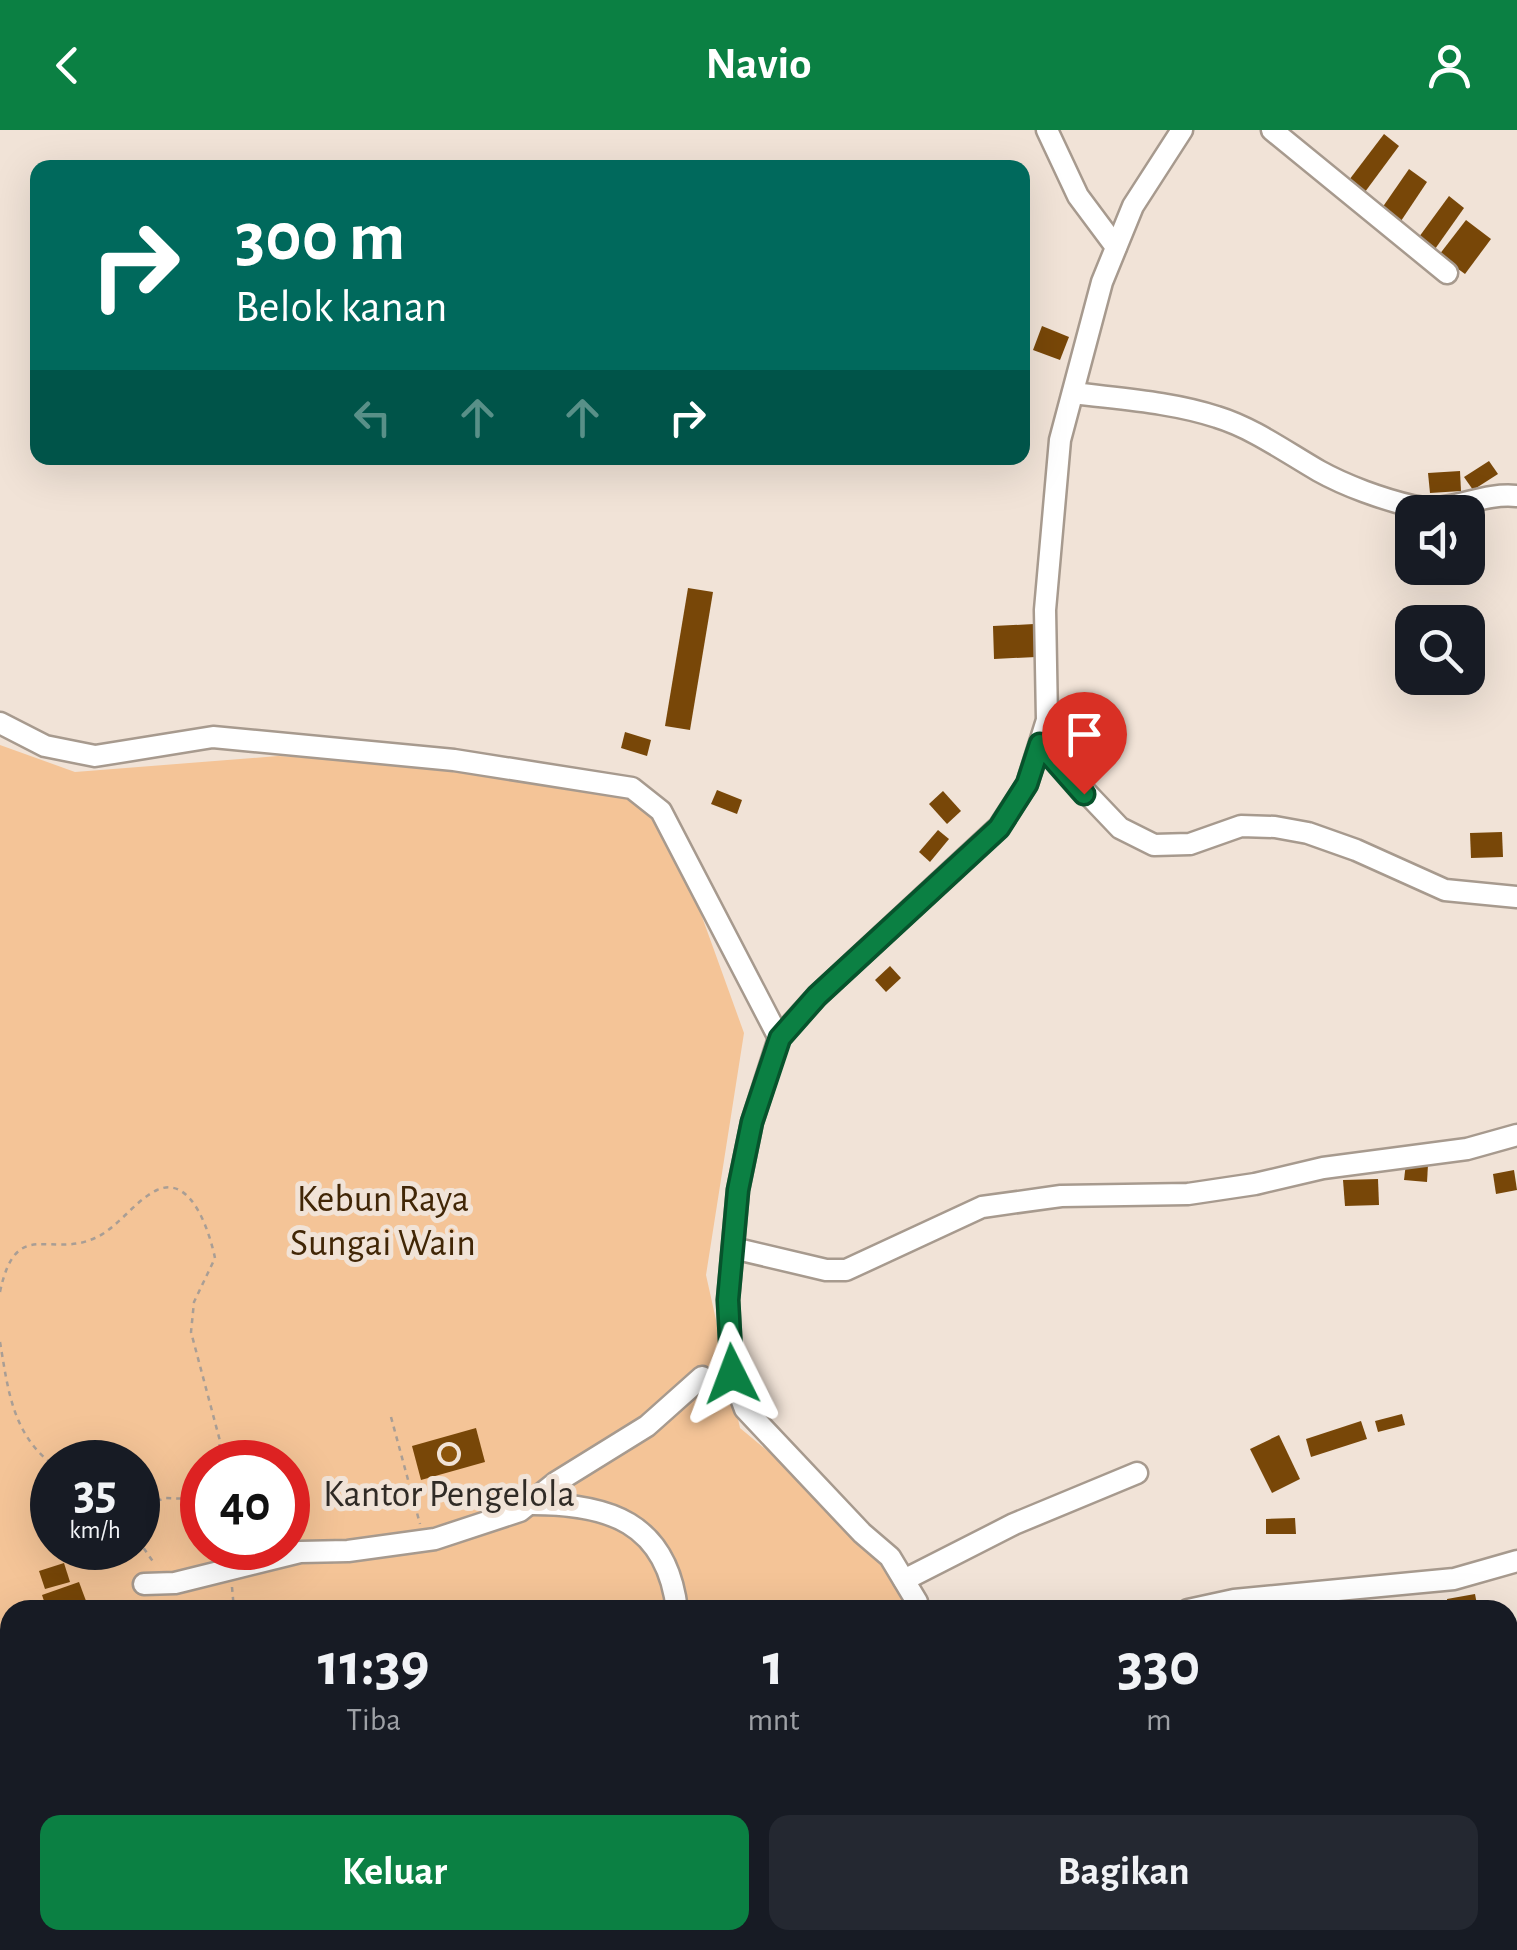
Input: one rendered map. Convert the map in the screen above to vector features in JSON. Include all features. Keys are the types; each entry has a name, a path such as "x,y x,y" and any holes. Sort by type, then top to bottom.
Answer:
{"street":[{"path":"1046,130 1078,196 1116,247"},
{"path":"913,1600 890,1557 745,1408 732,1374 728,1300 738,1190 752,1122 780,1038 817,996 999,828 1027,784 1048,720 1046,610 1060,440 1102,282 1134,206 1182,130"},
{"path":"1272,130 1447,273"},
{"path":"1073,393 1218,417 1323,473 1412,506 1435,510 1463,506 1489,496 1517,496"},
{"path":"0,723 45,746 95,756 213,737 454,760 632,788 662,811 780,1038"},
{"path":"1040,744 1120,828 1154,845 1190,844 1241,826 1276,827 1308,833 1356,850 1445,890 1517,897"},
{"path":"733,1248 826,1270 846,1270 982,1207 1060,1196 1171,1194 1255,1184 1323,1168 1467,1150 1517,1135"},
{"path":"152,1584 200,1577 300,1552 348,1551 424,1540 520,1511 555,1483 648,1426 702,1377"},
{"path":"904,1580 1014,1524 1137,1473"},
{"path":"528,1504 592,1508 641,1534 658,1547 676,1600"},
{"path":"1234,1600 1454,1579 1517,1561"}],"path":[{"path":"0,1292 6,1264 28,1244 96,1238 158,1189 174,1188 188,1197 198,1210 215,1258 190,1317 220,1440"},
{"path":"0,1342 13,1412 30,1443"},
{"path":"391,1417 424,1540"},
{"path":"151,1570 152,1584"}],"green space":[{"name":"Kebun Raya Sungai Wain","path":"0,745 75,772 278,756 413,764 658,795 744,1033 706,1275 740,1428 894,1556 912,1600 0,1600"}],"building":[{"path":"1384,134 1399,146 1362,196 1346,184"},
{"path":"1409,169 1427,182 1401,221 1382,208"},
{"path":"1449,196 1464,208 1435,249 1419,237"},
{"path":"1466,220 1491,239 1465,274 1439,255"},
{"path":"1042,326 1069,337 1060,360 1033,350"},
{"path":"1489,461 1498,474 1473,490 1464,477"},
{"path":"1460,471 1461,491 1430,493 1428,473"},
{"path":"688,588 713,592 690,730 665,726"},
{"path":"1034,624 1036,657 994,659 993,626"},
{"path":"625,732 651,740 647,756 621,748"},
{"path":"717,790 742,800 737,814 711,804"},
{"path":"943,791 961,811 947,824 929,804"},
{"path":"938,830 949,839 930,862 919,852"},
{"path":"1502,832 1503,857 1471,858 1470,833"},
{"path":"890,966 901,978 886,992 875,980"},
{"path":"1406,1163 1428,1165 1427,1182 1404,1180"},
{"path":"1514,1170 1517,1190 1496,1194 1493,1174"},
{"path":"1378,1179 1379,1205 1345,1206 1343,1180"},
{"path":"1402,1414 1405,1425 1378,1432 1375,1421"},
{"path":"1361,1421 1367,1439 1311,1457 1306,1439"},
{"name":"Kantor Pengelola","path":"476,1428 485,1462 421,1480 412,1446"},
{"path":"1279,1435 1300,1479 1272,1493 1250,1449"},
{"path":"1295,1518 1296,1534 1266,1534 1266,1519"},
{"path":"66,1570 70,1582 45,1589 39,1571"},
{"path":"79,1582 86,1600 44,1600 42,1595"},
{"path":"1475,1594 1476,1600 1447,1600"}],"place":[{"name":"Kantor Pengelola","path":"449,1454"}],"route":[{"path":"732,1374 728,1300 738,1190 752,1122 780,1038 817,996 999,828 1027,784 1040,744 1084,794"}]}
